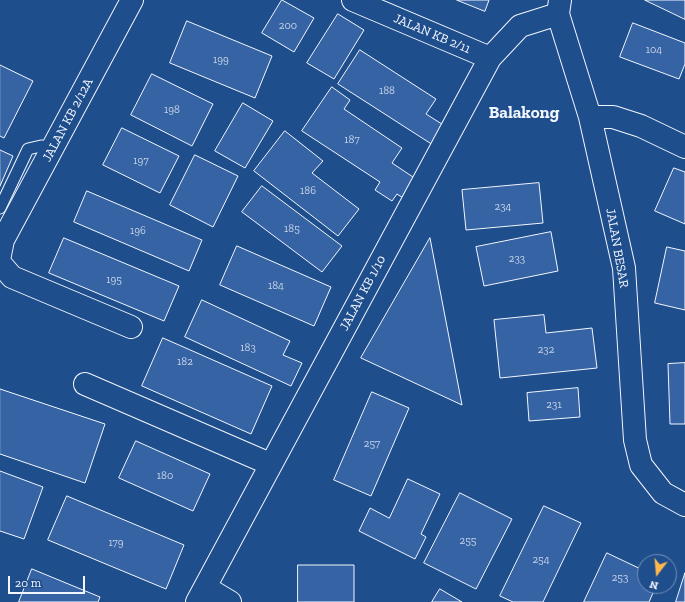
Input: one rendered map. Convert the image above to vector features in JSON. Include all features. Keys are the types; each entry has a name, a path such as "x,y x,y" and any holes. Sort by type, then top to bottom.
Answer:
{"street":[{"name":"JALAN KB 2/12A","path":"2,247 132,0"},
{"name":"JALAN KB 2/11","path":"353,0 490,58"},
{"name":"JALAN KB 1/10","path":"201,594 490,58 520,26 559,7"},
{"name":"JALAN BESAR","path":"559,7 590,117 624,268 635,440 641,465 663,493 685,505"},
{"path":"590,117 613,117 640,126 685,147"},
{"path":"0,263 12,277 131,327"},
{"path":"85,384 270,464"},
{"path":"201,594 230,602"}],"lane":[{"path":"0,208 28,149 41,146 54,147"}],"building":[{"path":"282,0 314,18 294,52 262,33"},
{"path":"457,0 489,0 485,11"},
{"path":"645,0 685,0 685,19"},
{"path":"338,14 364,30 334,79 307,63"},
{"path":"187,21 272,56 255,98 170,63"},
{"path":"633,23 685,43 685,64 679,79 620,57"},
{"path":"360,50 436,99 426,114 445,126 433,145 338,84"},
{"path":"0,65 33,81 4,138 0,136"},
{"path":"152,74 213,104 192,146 131,115"},
{"path":"332,87 350,100 344,109 402,148 392,163 419,181 406,200 397,194 392,201 375,190 380,182 302,131"},
{"path":"243,103 273,121 245,168 215,151"},
{"path":"122,128 179,156 160,193 103,165"},
{"path":"285,131 323,161 312,173 359,209 338,236 254,171"},
{"path":"0,150 13,156 0,186"},
{"path":"195,155 238,176 213,227 170,205"},
{"path":"674,168 685,172 685,224 655,211"},
{"path":"539,183 543,223 466,230 462,190"},
{"path":"262,186 342,246 322,272 242,212"},
{"path":"87,191 202,240 189,271 74,222"},
{"path":"551,232 558,271 484,286 476,247"},
{"path":"64,238 179,286 164,321 49,273"},
{"path":"430,238 462,405 361,358"},
{"path":"237,246 331,287 314,326 220,285"},
{"path":"667,247 685,251 685,310 655,303"},
{"path":"202,300 290,341 283,355 302,363 291,386 185,337"},
{"path":"544,315 546,333 592,328 597,368 500,378 494,320"},
{"path":"163,338 272,386 251,434 142,386"},
{"path":"685,363 685,424 670,424 668,364"},
{"path":"578,388 580,417 529,421 527,393"},
{"path":"0,389 105,424 85,483 0,454"},
{"path":"372,392 409,408 371,496 334,480"},
{"path":"136,441 210,474 193,511 119,478"},
{"path":"0,471 43,487 24,539 0,531"},
{"path":"408,479 440,494 421,534 426,537 415,559 359,531 370,508 389,518"},
{"path":"460,493 512,519 476,589 424,563"},
{"path":"67,496 184,545 166,589 48,540"},
{"path":"544,506 581,523 543,602 513,602 500,596"},
{"path":"607,553 637,567 637,594 652,594 649,602 584,602"},
{"path":"298,565 354,565 354,602 298,602"},
{"path":"32,569 100,597 98,602 19,602"},
{"path":"685,573 685,602 676,602"},
{"path":"440,589 462,602 432,602"}],"district":[{"name":"Balakong","path":"524,113"}]}
